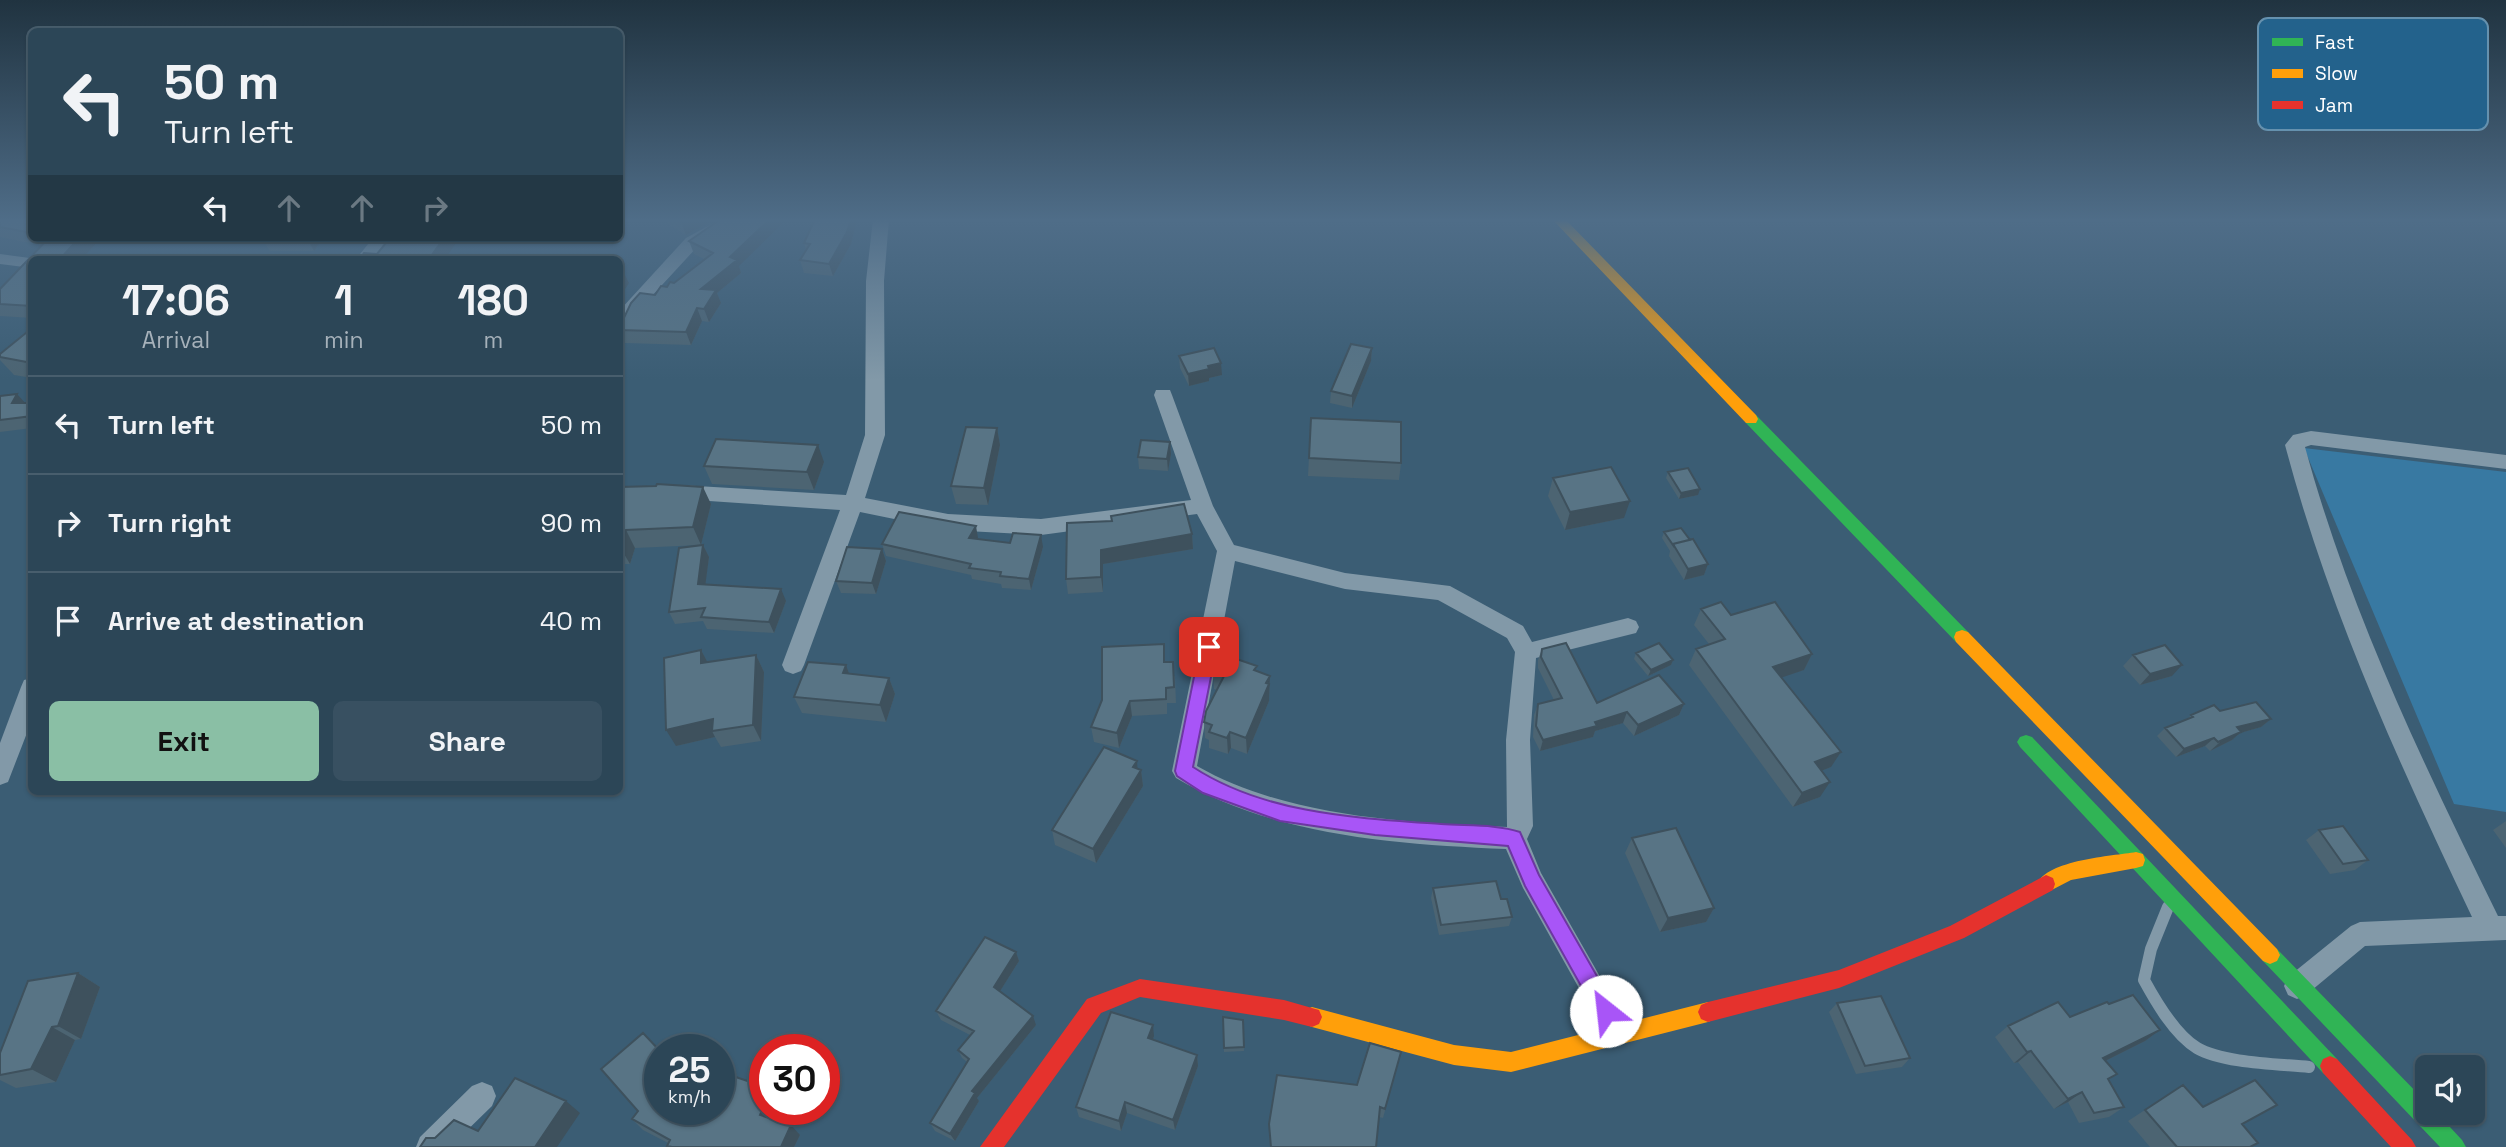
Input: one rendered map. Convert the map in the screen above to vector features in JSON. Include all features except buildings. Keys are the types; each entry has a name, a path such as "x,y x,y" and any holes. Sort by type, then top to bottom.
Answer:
{"main road":[{"path":"1588,273 1594,280"},
{"path":"1599,273 2455,1147"},
{"path":"2012,727 2405,1147"},
{"path":"991,1147 1094,1006 1140,988 1284,1010 1454,1055 1511,1062 1839,979 1957,932 2068,872 2136,859"}],"street":[{"path":"623,317 664,273"},
{"path":"793,664 853,503 875,435 877,273"},
{"path":"1163,395 1203,506 1227,551 1184,771 1210,788 1280,813 1375,827 1514,838"},
{"path":"2297,986 2360,934 2498,928 2400,742 2342,595 2304,483 2295,446 2300,440 2311,438 2506,462"},
{"path":"664,491 853,503 948,522 1041,527 1203,506"},
{"path":"1227,551 1345,581 1443,592 1516,632 1526,652 1518,740 1521,826 1514,838"},
{"path":"1526,652 1628,626"},
{"path":"0,775 28,698"},
{"path":"1514,838 1532,880 1618,1033"},
{"path":"430,1147 482,1096"}],"lane":[{"path":"2171,898 2151,949 2144,980 2161,1012 2197,1048 2240,1061 2329,1068"}],"shaded area":[{"path":"2304,448 2506,472 2506,812 2454,804"}],"traffic: fast":[{"path":"1751,419 1962,637"},
{"path":"2026,742 2330,1066"},
{"path":"2270,955 2455,1147"}],"traffic: slow":[{"path":"1610,273 1751,419"},
{"path":"1962,637 2270,955"},
{"path":"2046,884 2068,872 2136,860"},
{"path":"1312,1017 1454,1055 1511,1062 1708,1012"}],"traffic: jam":[{"path":"1708,1012 1839,979 1957,932 2046,884"},
{"path":"991,1147 1094,1006 1140,988 1284,1010 1312,1017"},
{"path":"2330,1066 2405,1147"}],"route":[{"path":"1209,647 1184,771 1210,788 1280,813 1375,827 1481,838 1514,838 1532,880 1606,1011"}]}
